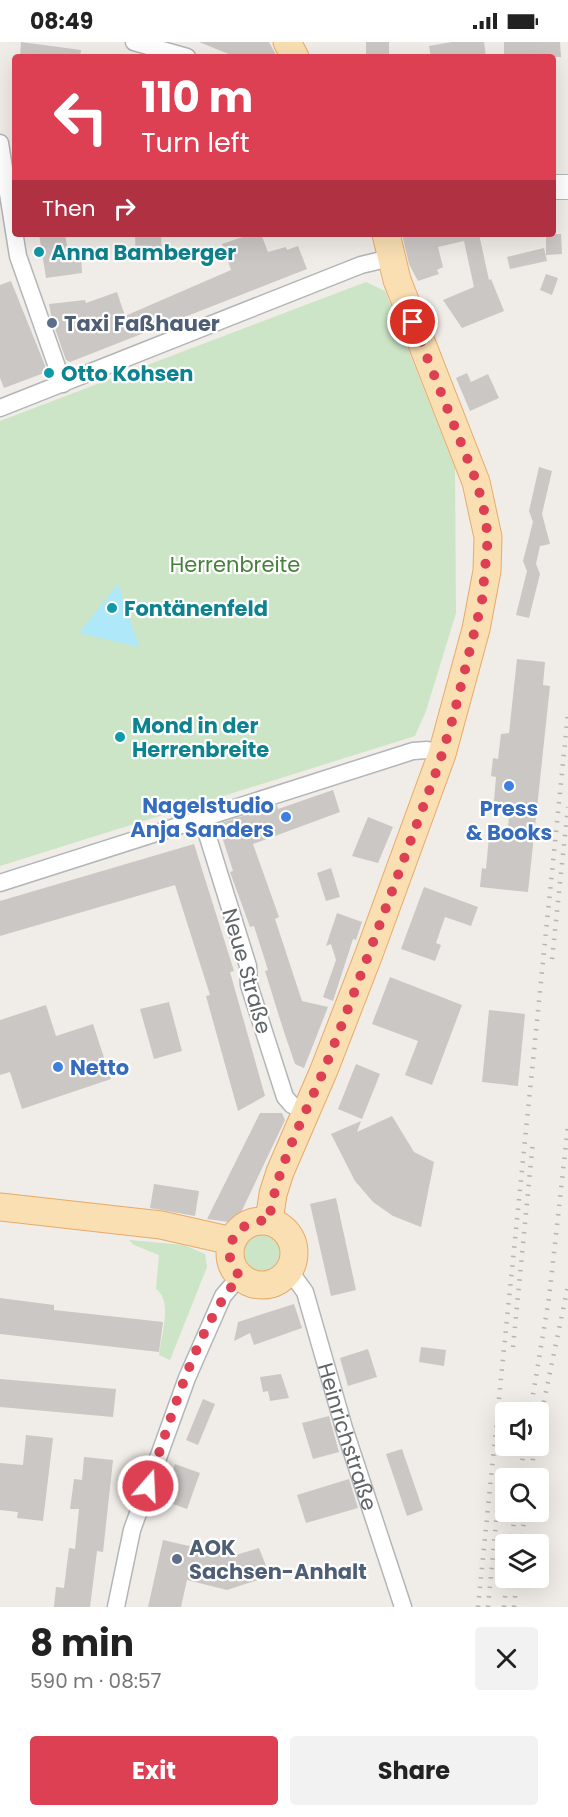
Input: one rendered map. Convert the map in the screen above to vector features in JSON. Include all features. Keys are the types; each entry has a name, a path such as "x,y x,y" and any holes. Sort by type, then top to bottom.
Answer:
{"main road":[{"path":"269,1221 278,1178 307,1112 369,954 442,754 482,601 488,537 483,504 388,246"},
{"path":"0,1206 161,1226 232,1241"},
{"path":"257,1220 269,1221 280,1226 291,1239 294,1255 289,1270 279,1280 266,1285 252,1283 240,1276 231,1262 232,1241 237,1231 246,1224 257,1220"}],"street":[{"path":"134,42 176,54"},
{"path":"0,145 12,219"},
{"path":"15,237 18,256 63,384"},
{"path":"0,408 360,265 388,246"},
{"path":"0,883 413,751 428,750 442,754"},
{"name":"Neue Straße","path":"202,818 285,1097 292,1105 307,1112"},
{"name":"Heinrichstraße","path":"289,1270 305,1292 344,1428 403,1607"},
{"path":"116,1607 132,1530 187,1378 219,1304 240,1276"}],"green space":[{"name":"Herrenbreite","path":"366,282 385,291 455,468 456,613 426,711 415,736 0,866 0,421"},
{"path":"262,1231 270,1232 277,1237 282,1244 282,1260 277,1267 270,1272 262,1273 254,1272 247,1267 242,1260 241,1252 242,1244 247,1237 254,1232"},
{"path":"129,1240 184,1245 205,1254 207,1267 170,1360 159,1355 165,1310 161,1294 156,1289 159,1255 134,1245"}],"water":[{"name":"Fontänenfeld","path":"118,584 139,647 79,633"}],"building":[{"path":"21,42 81,50 80,54 20,54"},
{"path":"199,42 269,42 275,54 229,54"},
{"path":"366,42 389,42 389,54 366,54"},
{"path":"452,42 484,42 486,54 430,54 429,46"},
{"path":"504,42 560,42 561,57 556,57 556,54 504,54"},
{"path":"556,234 561,234 562,254 546,255 546,237 556,237"},
{"path":"39,237 66,237 69,258 81,256 82,273 46,278"},
{"path":"135,237 161,237 162,260 136,261"},
{"path":"242,237 262,237 268,252 298,246 307,269 70,362 66,360 49,304 85,300 86,303 117,292 125,316 231,270 222,244"},
{"path":"403,237 480,237 489,280 491,279 504,311 462,328 443,300 474,287 464,241 438,247 443,267 437,270 439,274 418,281 409,264"},
{"path":"544,248 547,261 510,269 507,257"},
{"path":"546,274 558,278 552,295 540,290"},
{"path":"11,281 46,368 44,373 4,388 0,378 0,285"},
{"path":"467,373 471,382 488,374 499,398 470,411 456,378"},
{"path":"539,467 552,471 542,514 550,544 540,546 536,564 540,574 529,618 516,615 527,571 523,561 533,522 529,511"},
{"path":"517,659 545,662 543,685 550,686 528,892 480,887 482,868 486,869 489,836 507,838 510,805 494,801 496,777 491,776 493,758 498,759 501,734 509,733"},
{"path":"333,790 340,812 253,844 279,917 275,919 302,1001 328,1007 304,1068 295,1064 265,971 268,970 254,926 250,927 230,872 233,871 218,824 277,805 278,809"},
{"path":"368,817 393,827 378,863 352,856"},
{"path":"194,844 234,971 230,972 265,1096 238,1111 206,996 210,995 175,885 0,936 0,901"},
{"path":"331,868 340,897 326,901 317,873"},
{"path":"424,887 478,907 471,926 445,917 436,943 441,945 435,961 401,949"},
{"path":"337,913 362,922 356,940 353,939 333,1001 323,997 336,960 331,944 326,946"},
{"path":"390,977 462,1005 432,1085 405,1075 418,1041 372,1024"},
{"path":"169,1002 182,1051 154,1059 140,1009"},
{"path":"46,1005 56,1036 93,1024 111,1079 22,1109 10,1072 0,1075 0,1020"},
{"path":"489,1010 525,1014 518,1086 482,1082"},
{"path":"356,1064 380,1074 362,1119 338,1109"},
{"path":"260,1113 282,1113 285,1120 236,1223 207,1219"},
{"path":"392,1116 414,1152 434,1162 421,1227 393,1216 373,1202 355,1181 331,1134 361,1121 357,1132"},
{"path":"154,1184 199,1191 195,1216 150,1208"},
{"path":"336,1198 356,1290 331,1296 310,1204"},
{"path":"0,1298 54,1305 54,1310 163,1322 159,1352 0,1334"},
{"path":"294,1304 302,1328 254,1345 250,1333 234,1341 238,1322"},
{"path":"421,1347 446,1350 444,1366 419,1362"},
{"path":"368,1349 377,1377 348,1386 340,1358"},
{"path":"281,1374 289,1398 270,1401 268,1391 263,1392 260,1377"},
{"path":"0,1379 116,1389 113,1417 0,1407"},
{"path":"203,1399 215,1404 198,1445 186,1440"},
{"path":"329,1416 339,1452 313,1459 302,1423"},
{"path":"26,1435 53,1438 43,1521 17,1518 18,1512 0,1510 0,1463 23,1465"},
{"path":"402,1449 423,1510 407,1516 386,1454"},
{"path":"84,1457 113,1460 103,1552 97,1551 90,1607 54,1607 56,1587 64,1588 69,1548 75,1549 79,1509 70,1509 74,1479 82,1480"},
{"path":"175,1464 200,1473 187,1509 162,1500"},
{"path":"349,1479 358,1508 306,1523 297,1495"},
{"path":"163,1540 232,1556 259,1548 270,1576 227,1590 187,1580 181,1607 148,1607"}],"railway":[{"path":"478,1607 568,713"},
{"path":"552,959 568,807"},
{"path":"532,1402 549,1298 568,1126"},
{"path":"513,1347 533,1141"},
{"path":"544,1402 568,1286"},
{"path":"521,1468 523,1456"},
{"path":"532,1468 533,1456"},
{"path":"488,1607 496,1522"},
{"path":"512,1534 514,1522"},
{"path":"522,1534 524,1522"},
{"path":"504,1607 506,1588"},
{"path":"514,1607 516,1588"}],"place":[{"name":"Anna Bamberger","path":"39,252"},
{"name":"Taxi Faßhauer","path":"52,323"},
{"name":"Otto Kohsen","path":"49,373"},
{"name":"Fontänenfeld","path":"112,608"},
{"name":"Mond in der Herrenbreite","path":"120,737"},
{"name":"Press & Books","path":"509,786"},
{"name":"Nagelstudio Anja Sanders","path":"286,817"},
{"name":"Netto","path":"58,1067"},
{"name":"AOK Sachsen-Anhalt","path":"177,1559"}],"route":[{"path":"148,1486 207,1328 223,1296 240,1276 234,1269 230,1258 230,1245 233,1238 240,1228 250,1222 269,1221 273,1194 280,1172 332,1051 439,764 479,615 488,554 483,504 475,478 413,322"}]}
